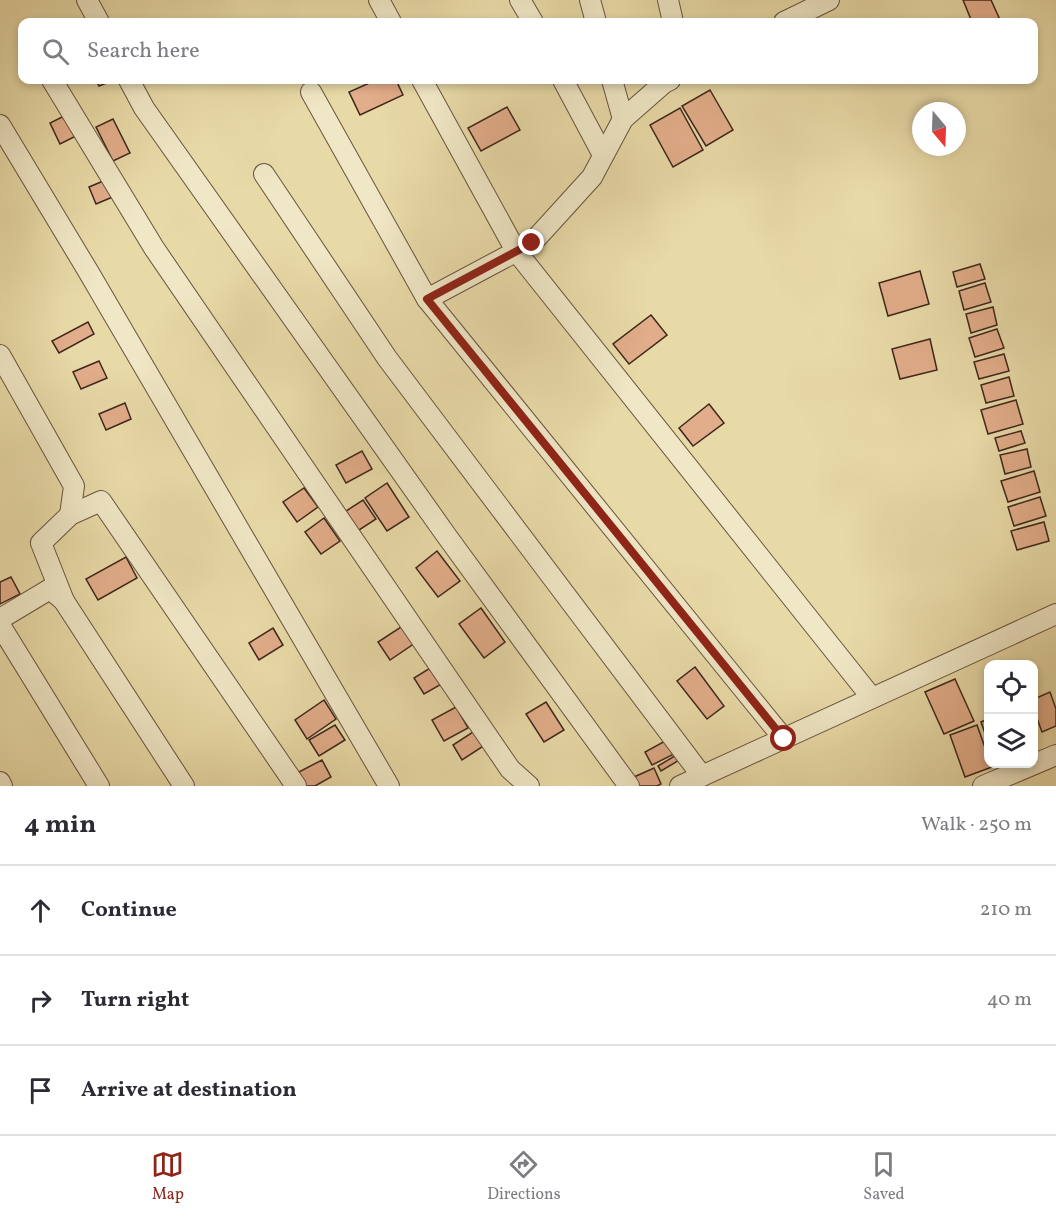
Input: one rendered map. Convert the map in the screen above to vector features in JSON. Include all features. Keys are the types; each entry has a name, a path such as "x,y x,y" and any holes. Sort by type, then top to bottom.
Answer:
{"street":[{"path":"87,0 97,18"},
{"path":"379,0 389,18"},
{"path":"520,0 530,18"},
{"path":"590,0 595,18"},
{"path":"668,0 673,18"},
{"path":"792,18 829,0"},
{"path":"54,84 154,248 510,769 529,786"},
{"path":"131,84 144,108 446,535 629,786"},
{"path":"424,84 516,251 872,698"},
{"path":"565,84 603,155"},
{"path":"613,84 623,119"},
{"path":"427,299 532,243 592,177 623,119 663,84"},
{"path":"311,92 427,299 784,739"},
{"path":"0,125 112,311 389,786"},
{"path":"264,174 387,358 702,776"},
{"path":"0,355 74,486 70,515"},
{"path":"183,786 64,601 41,543 70,515 100,501 296,786"},
{"path":"0,619 50,589 64,601"},
{"path":"680,786 1056,614"},
{"path":"0,625 99,786"},
{"path":"983,786 1056,755"},
{"path":"0,782 2,786"}],"building":[{"path":"963,0 991,0 999,18 970,18"},
{"path":"367,84 398,84 403,95 360,115 349,92"},
{"path":"710,90 733,130 706,146 682,106"},
{"path":"507,107 520,130 481,151 468,128"},
{"path":"680,108 703,150 673,167 650,125"},
{"path":"70,113 80,134 60,144 50,123"},
{"path":"113,119 130,153 113,161 96,127"},
{"path":"108,179 115,196 96,204 89,187"},
{"path":"980,264 985,279 957,287 953,272"},
{"path":"920,271 929,304 888,316 879,283"},
{"path":"985,283 991,302 964,310 959,291"},
{"path":"993,307 997,325 971,333 966,314"},
{"path":"651,315 667,335 629,364 613,344"},
{"path":"88,322 94,334 59,353 52,341"},
{"path":"997,329 1004,348 975,357 969,338"},
{"path":"930,339 937,370 900,379 892,349"},
{"path":"1004,354 1009,371 979,379 974,362"},
{"path":"99,361 107,378 81,389 73,372"},
{"path":"1009,377 1014,396 986,403 981,385"},
{"path":"1016,400 1023,424 988,434 981,410"},
{"path":"125,403 131,419 106,430 99,414"},
{"path":"709,404 724,423 693,446 679,428"},
{"path":"1021,431 1025,443 999,451 995,438"},
{"path":"1027,449 1031,467 1005,474 1000,455"},
{"path":"362,451 372,469 346,483 336,465"},
{"path":"1034,471 1040,492 1008,502 1001,481"},
{"path":"387,483 409,517 387,531 365,498"},
{"path":"304,488 318,507 297,522 283,502"},
{"path":"1040,497 1046,516 1014,526 1008,507"},
{"path":"363,500 376,519 356,532 343,513"},
{"path":"324,518 340,541 321,554 305,532"},
{"path":"1044,522 1049,541 1017,550 1011,531"},
{"path":"437,551 460,581 438,597 416,568"},
{"path":"126,557 137,578 98,600 86,579"},
{"path":"11,577 20,594 0,604 0,582"},
{"path":"481,608 505,642 484,658 459,624"},
{"path":"404,625 415,643 390,660 378,642"},
{"path":"273,628 283,645 259,660 249,643"},
{"path":"435,665 445,682 424,694 414,678"},
{"path":"695,667 724,706 707,719 677,681"},
{"path":"955,679 974,721 944,734 925,692"},
{"path":"1050,692 1056,709 1056,726 1042,732 1038,721 1038,697"},
{"path":"324,700 336,719 307,739 295,720"},
{"path":"546,702 564,730 544,742 526,714"},
{"path":"456,707 468,728 444,741 432,720"},
{"path":"335,725 345,740 319,756 309,740"},
{"path":"977,725 984,745 984,768 989,768 965,777 950,735"},
{"path":"476,730 485,745 462,760 453,745"},
{"path":"667,740 674,754 652,765 645,752"},
{"path":"678,754 681,759 661,771 658,766"},
{"path":"322,760 331,777 315,786 299,786 293,775"},
{"path":"654,768 661,784 638,786 634,777"}],"route":[{"path":"532,243 427,299 784,739"}]}
